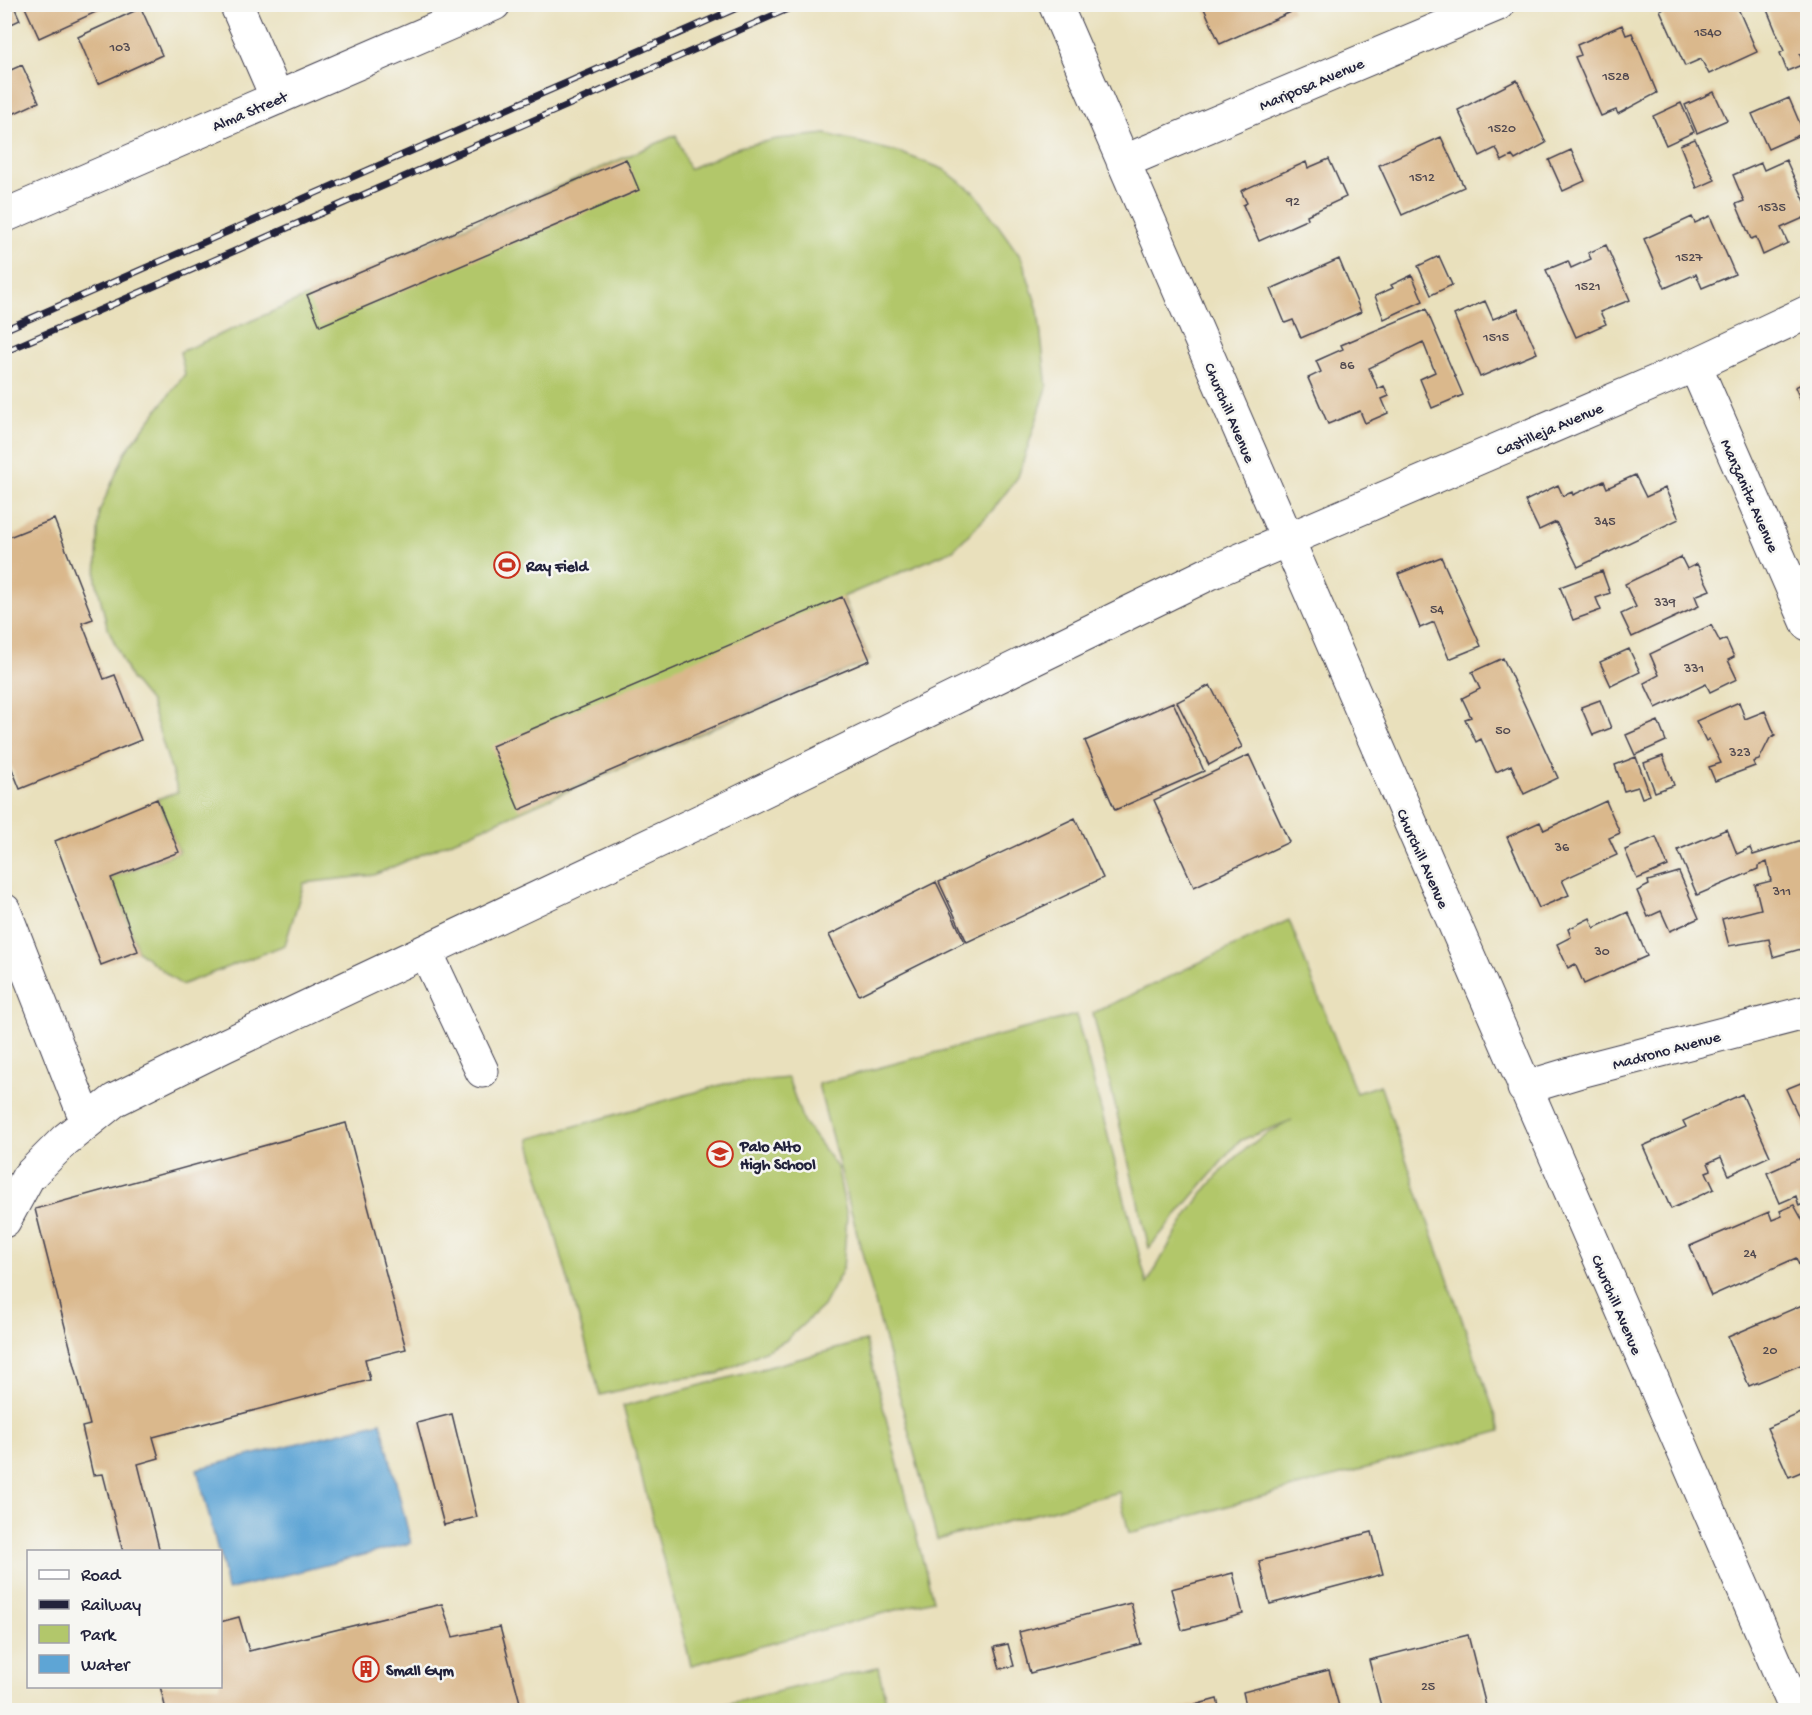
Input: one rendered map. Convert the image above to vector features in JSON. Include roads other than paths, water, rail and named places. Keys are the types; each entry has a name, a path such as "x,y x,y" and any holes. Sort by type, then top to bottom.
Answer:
{"street":[{"path":"236,4 277,98"},
{"name":"Alma Street","path":"4,216 494,4"},
{"name":"Churchill Avenue","path":"1055,4 1796,1710"},
{"name":"Mariposa Avenue","path":"1123,162 1498,4"},
{"name":"Castilleja Avenue","path":"4,1221 28,1177 65,1140 115,1100 1199,578 1695,365 1808,312"},
{"name":"Manzanita Avenue","path":"1695,365 1798,578 1808,624"},
{"path":"4,910 87,1122"},
{"path":"426,952 482,1071"},
{"name":"Madrono Avenue","path":"1524,1088 1808,1012"}],"water":[{"path":"381,1422 411,1543 227,1590 222,1550 218,1550 197,1469"}],"railway":[{"path":"4,330 746,4"},
{"path":"4,352 799,4"}],"place":[{"name":"Ray Field","path":"507,565"},
{"name":"Palo Alto High School","path":"720,1154"},
{"name":"Small Gym","path":"366,1669"}]}
